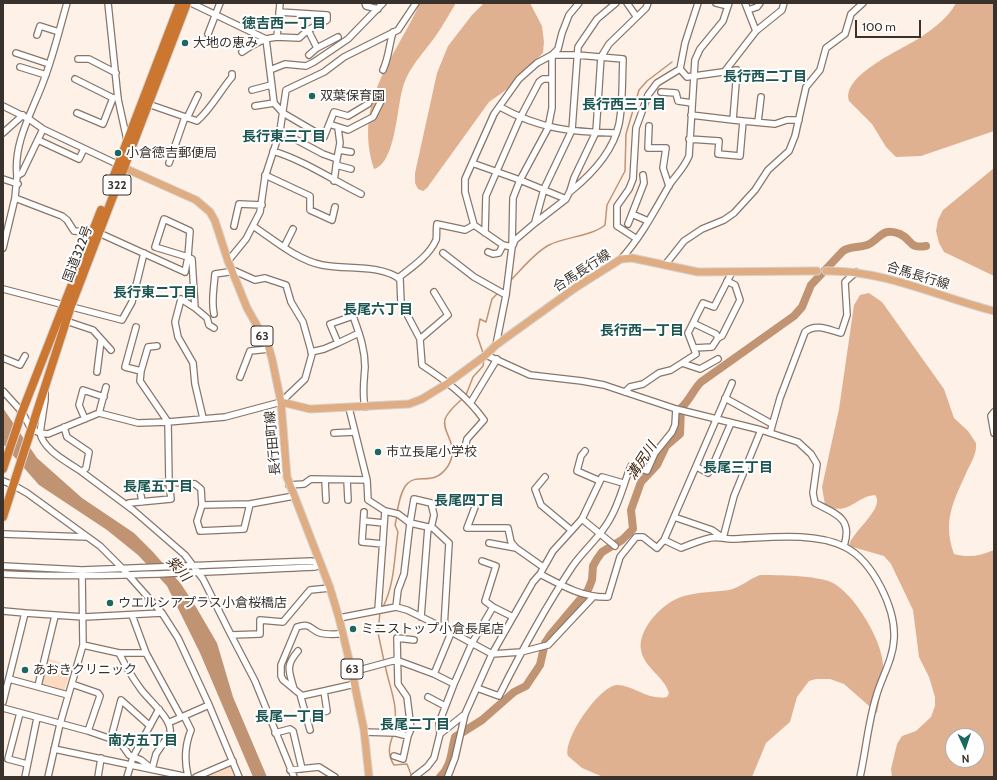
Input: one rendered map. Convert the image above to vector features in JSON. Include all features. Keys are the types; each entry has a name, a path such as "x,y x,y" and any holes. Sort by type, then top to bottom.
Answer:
{"highway":[{"name":"国道322号","path":"121,167 127,140 180,3"},
{"name":"国道322号","path":"3,469 22,412 67,306 187,3"},
{"name":"国道322号","path":"3,517 66,321 67,306"}],"main road":[{"name":"長行田町線","path":"121,167 204,205 210,212 215,221 246,308 269,350 281,402 285,468 289,485 321,564 340,618 364,732 369,777"},
{"name":"合馬長行線","path":"281,402 310,409 409,404 422,399 448,383 486,355 496,345 575,288 621,259 632,258 698,272 817,271"},
{"name":"合馬長行線","path":"826,271 856,272 895,281 994,311"}],"street":[{"path":"3,248 18,184 16,167 21,138 46,75 67,3"},
{"path":"108,3 116,72 116,97 127,140"},
{"path":"191,3 266,39"},
{"path":"208,34 220,3"},
{"path":"277,37 280,3"},
{"path":"365,3 366,6 378,8"},
{"path":"270,70 286,64 306,66 314,62 348,38 382,3"},
{"path":"228,261 246,239 262,205 265,175 280,131 286,90 324,72 344,57 398,30 416,3"},
{"path":"512,247 503,245 474,224 465,192 465,179 482,137 500,107 519,79 537,62 552,55 558,49 569,15 579,3"},
{"path":"535,223 544,189 572,130 578,47 597,19 616,3"},
{"path":"627,3 636,16"},
{"path":"512,247 515,240 566,199 574,178 596,132 601,57 609,44 636,16 646,8 648,3"},
{"path":"637,239 617,226 616,212 617,206 629,188 632,179 636,128 650,89 656,83 680,69 685,43 698,3"},
{"path":"621,259 637,239 669,186 685,167 689,156 695,60 700,49 723,21 728,5 716,3"},
{"path":"745,3 756,31"},
{"path":"748,10 757,7 760,3"},
{"path":"725,71 756,31 782,10 784,3"},
{"path":"665,265 684,241 702,229 724,220 734,213 755,190 768,170 789,151 793,144 806,87 820,70 826,48 845,34 852,14 863,3"},
{"path":"242,52 253,44 266,39 277,37 299,38 308,30 327,20 327,15 279,12"},
{"path":"37,35 40,26 59,32"},
{"path":"308,30 317,48"},
{"path":"383,70 389,55 389,46 393,32"},
{"path":"309,55 317,48 338,37"},
{"path":"266,39 274,104 283,113 324,137 329,124 334,112 348,116 368,104 372,96 381,101 373,117 348,130 329,124"},
{"path":"16,53 49,64"},
{"path":"552,55 577,55 623,59 619,124 616,133 598,166 588,178 570,191"},
{"path":"496,345 506,295 512,247 513,198 520,180 548,128 552,108 552,55"},
{"path":"78,59 89,59 116,72"},
{"path":"20,67 46,75"},
{"path":"680,69 687,77 738,70 733,120"},
{"path":"148,104 197,121 232,77 232,74"},
{"path":"75,79 116,97"},
{"path":"485,233 486,196 496,172 520,118 539,82 543,79 552,79"},
{"path":"252,90 271,85"},
{"path":"661,92 676,93 678,101 692,103"},
{"path":"168,163 186,117 198,95"},
{"path":"77,113 103,124 116,97"},
{"path":"758,122 761,97"},
{"path":"255,106 274,104"},
{"path":"3,106 23,115 43,129 121,167"},
{"path":"500,107 520,118 548,128 616,133"},
{"path":"3,133 23,115"},
{"path":"691,115 775,124 787,120 799,120"},
{"path":"689,139 719,141 718,154 740,156 743,121"},
{"path":"649,126 648,148 666,148 663,168 669,186"},
{"path":"334,181 340,143 338,128"},
{"path":"17,176 22,173 43,129"},
{"path":"280,131 351,169"},
{"path":"38,140 79,159 84,149"},
{"path":"339,150 351,152"},
{"path":"273,151 296,158 334,181 361,194"},
{"path":"472,163 544,189 566,199"},
{"path":"265,175 310,196 310,210 332,220 336,207"},
{"path":"628,224 644,183 643,175"},
{"path":"3,180 18,184"},
{"path":"15,198 62,216 67,220 74,232 96,232 184,272 188,257 190,231 164,219 155,247 188,257 192,259 195,308"},
{"path":"234,226 239,204 262,205"},
{"path":"632,214 648,221"},
{"path":"398,278 416,264 427,252 436,239 437,224 465,230 474,224"},
{"path":"253,226 299,256 322,265 387,273 400,279 401,303 420,339 422,365 448,383 471,402 484,420 467,440 464,451"},
{"path":"284,247 293,229"},
{"path":"488,252 493,254 499,253 503,245"},
{"path":"443,253 474,277 506,295"},
{"path":"3,289 42,301 122,320 132,302 144,254"},
{"name":"合馬長行線","path":"817,271 826,271"},
{"path":"3,391 22,412 31,428 40,433 48,434 99,413 138,423 225,417 281,402 305,379 311,352 303,322 291,302 286,285 264,278 255,280 235,272 215,274 214,292 211,301 214,314"},
{"path":"625,392 630,387 643,384 659,373 671,370 696,354 688,332 703,303 714,307 732,272"},
{"path":"770,433 805,332 811,328 818,327 841,333 847,315 845,282 856,272"},
{"path":"694,348 712,347 718,338 722,336 740,300 735,285 727,281"},
{"path":"420,339 448,315 434,292"},
{"path":"203,418 195,384 193,363 178,337 175,322 181,299 207,318 209,324 214,328"},
{"path":"338,343 330,324 342,318 353,316 362,341 365,366 363,398 365,407"},
{"path":"66,321 93,330 111,350"},
{"path":"693,323 716,334 718,338"},
{"path":"136,327 125,367 141,370"},
{"path":"311,352 324,349 360,333"},
{"path":"97,372 101,340"},
{"path":"129,503 171,499 169,482 168,422 140,381 141,370 148,347 157,346"},
{"path":"240,377 250,351 269,350"},
{"path":"486,355 530,375 582,381 625,392 676,409 761,430 798,442 817,464 813,499 815,503 837,514 843,520 847,530 844,546"},
{"path":"3,358 20,365 25,356"},
{"path":"471,402 497,359"},
{"path":"682,363 700,369 718,359"},
{"path":"45,383 46,400 40,433 41,438 52,451 132,510 185,555 231,635 255,681 294,777"},
{"path":"540,574 560,585 593,597 608,597 620,557 636,537 643,537 657,548 664,540 732,383"},
{"path":"99,413 106,387"},
{"path":"85,419 79,405 83,390 104,397"},
{"path":"725,398 772,424"},
{"path":"349,408 367,480 368,500 385,511 398,514 410,523 430,527 449,543 444,628"},
{"path":"478,688 499,696 521,652 560,585 574,564 600,535 612,515 623,483 631,466 647,471 655,453 672,432 675,425 676,409"},
{"path":"994,412 991,416 994,433"},
{"path":"696,467 708,473 731,423"},
{"path":"64,427 68,437 89,452 86,468 82,472"},
{"path":"723,538 734,496 761,430"},
{"path":"334,433 354,432"},
{"path":"585,451 581,456 577,471 600,481"},
{"path":"545,477 536,489 541,504 571,530"},
{"path":"449,777 461,736 465,714 492,654 533,582 540,574 553,551 582,519 602,477 623,483"},
{"path":"289,485 304,484 311,479 367,480"},
{"path":"325,480 326,500"},
{"path":"347,480 348,500"},
{"path":"3,481 15,481 88,537 124,569 162,614 178,638 209,705 239,777"},
{"path":"142,502 139,484 169,482 195,484 201,489 202,505 197,521 200,531 244,529 250,504"},
{"path":"202,505 250,504 294,496"},
{"path":"396,607 398,590 404,574 414,499 431,503 434,515 430,527 421,617"},
{"path":"476,507 467,528 508,528 510,542 543,567"},
{"path":"378,610 385,511"},
{"path":"364,512 362,542 383,544"},
{"path":"674,517 712,530 723,538"},
{"path":"582,519 615,546"},
{"path":"364,521 384,523"},
{"path":"3,534 88,537"},
{"path":"664,540 682,548 711,538 729,539 793,536 844,546 862,560 876,580 891,608 894,626 894,640 890,659 876,694 860,777"},
{"path":"489,543 516,548"},
{"path":"3,574 82,573 124,569 138,571 194,569 312,561 321,564"},
{"path":"482,561 496,566 485,601 493,607 513,617"},
{"path":"3,566 82,573 128,575 138,571"},
{"path":"48,777 60,724 83,645 84,617 82,573"},
{"path":"231,635 260,634 260,620 283,622 310,590 330,588"},
{"path":"340,618 396,607 444,628 492,654 521,652 548,645 593,597"},
{"path":"414,777 431,763 440,734 439,723 445,706 472,643 493,607"},
{"path":"3,611 84,617 162,614"},
{"path":"3,702 25,613"},
{"path":"54,749 188,777 185,752 186,741 191,730 146,653 132,615"},
{"path":"38,686 55,616"},
{"path":"310,730 300,696 283,680 281,676 281,665 297,627 304,625 310,626 319,633 343,634"},
{"path":"434,674 452,633"},
{"path":"394,756 403,759 411,729 407,697 398,684 396,660 397,638 414,640"},
{"path":"83,645 119,653 146,653"},
{"path":"294,689 288,668 293,657 298,651"},
{"path":"119,653 140,689 160,709 171,729 170,733 156,754 152,769"},
{"path":"352,672 396,660 434,674 454,684"},
{"path":"9,679 68,695"},
{"path":"72,684 98,693 100,696 88,731"},
{"path":"300,696 355,684"},
{"path":"306,717 327,711 324,691"},
{"path":"428,697 445,706"},
{"path":"111,738 121,700 150,726"},
{"path":"168,723 209,705"},
{"path":"3,708 111,738 120,742 129,755 141,760 152,769"},
{"path":"127,777 129,764 160,709"},
{"path":"20,713 8,759 27,764"},
{"path":"440,734 465,714"},
{"path":"25,777 37,718"},
{"path":"275,733 290,729 293,730 302,769"},
{"path":"364,732 396,733 408,736"},
{"path":"98,777 101,758"},
{"path":"196,777 233,762"},
{"path":"290,770 319,767 335,777"},
{"path":"159,777 160,770"}],"shaded area":[{"path":"420,3 456,3 438,33 407,76 402,91 391,147 387,157 381,165 374,169 369,145 369,122 372,102 388,63"},
{"path":"484,3 530,3 542,26 544,42 543,53 506,90 489,102 427,188 423,191 418,189 415,183 415,173 437,73 448,46 472,15"},
{"path":"956,3 994,3 994,131 921,156 896,157 886,147 872,124 849,101 849,91 854,82 864,72 931,30 945,18"},
{"path":"994,168 994,276 944,252 939,243 936,231 938,220 943,210"},
{"path":"869,293 882,302 944,389 954,418 968,431 976,443 974,457 951,510 949,530 954,554 974,556 994,550 994,777 892,777 891,769 897,744 902,736 916,731 931,717 935,706 935,697 929,677 919,657 913,610 891,564 884,556 849,546 855,534 876,506 877,500 875,495 868,496 846,508 833,508 825,505 822,487 839,409 854,305 860,295"},
{"path":"3,408 37,458 82,498 134,533 181,584 217,643 233,697 267,777 253,777 200,653 167,586 138,555 107,530 39,485 3,444"},
{"path":"760,575 797,576 826,580 833,583 850,597 873,631 881,655 883,665 877,713 844,684 830,679 816,679 809,681 797,697 790,722 766,743 752,777 603,777 582,768 568,756 568,748 571,738 583,715 600,695 609,688 616,685 622,685 653,697 667,697 669,693 666,687 646,662 641,650 643,633 661,610 676,599 684,596 729,590"},
{"path":"46,658 72,666 64,692 40,685"},
{"path":"230,766 235,777 204,777"}],"waterway":[{"path":"510,281 533,257 549,245 593,232 605,225 607,205 625,171 626,134 639,90 647,81 672,62"},
{"name":"溝尻川","path":"440,777 444,773 449,763 455,737 482,720 514,692 526,686 540,665 545,643 588,590 592,580 593,566 597,559 602,552 622,540 633,529 631,510 641,482 657,465 666,446 680,434 681,408 701,382 794,316 802,307 811,285 843,251 848,248 867,245 884,233 889,232 894,232 904,236 913,245 920,247 926,246"},
{"path":"483,353 477,335 480,319 486,322 492,299 499,292"},
{"path":"466,395 473,377 483,366 484,359"},
{"path":"397,512 402,492 408,483 412,480 437,476 448,466 451,459 452,446 446,429 445,419 450,410 463,398"},
{"path":"383,607 390,589 394,570 398,532 395,525 397,516"},
{"path":"380,612 378,633 384,661"},
{"path":"385,665 395,705 394,731"},
{"path":"393,735 389,750 390,757 394,765 407,764 412,777"}],"place":[{"name":"大地の恵み","path":"185,43"},
{"name":"双葉保育園","path":"312,96"},
{"name":"小倉徳吉郵便局","path":"118,153"},
{"name":"市立長尾小学校","path":"378,452"},
{"name":"ウエルシアプラス小倉桜橋店","path":"110,603"},
{"name":"ミニストップ小倉長尾店","path":"353,629"},
{"name":"あおきクリニック","path":"25,670"}],"district":[{"name":"徳吉西一丁目","path":"284,24"},
{"name":"長行西二丁目","path":"765,77"},
{"name":"長行西三丁目","path":"624,105"},
{"name":"長行東三丁目","path":"284,137"},
{"name":"長行東二丁目","path":"155,293"},
{"name":"長尾六丁目","path":"378,310"},
{"name":"長行西一丁目","path":"642,331"},
{"name":"長尾三丁目","path":"738,468"},
{"name":"長尾五丁目","path":"158,487"},
{"name":"長尾四丁目","path":"469,501"},
{"name":"長尾一丁目","path":"290,717"},
{"name":"長尾二丁目","path":"415,725"},
{"name":"南方五丁目","path":"143,741"}],"water label":[{"name":"紫川","path":"178,569"}]}
